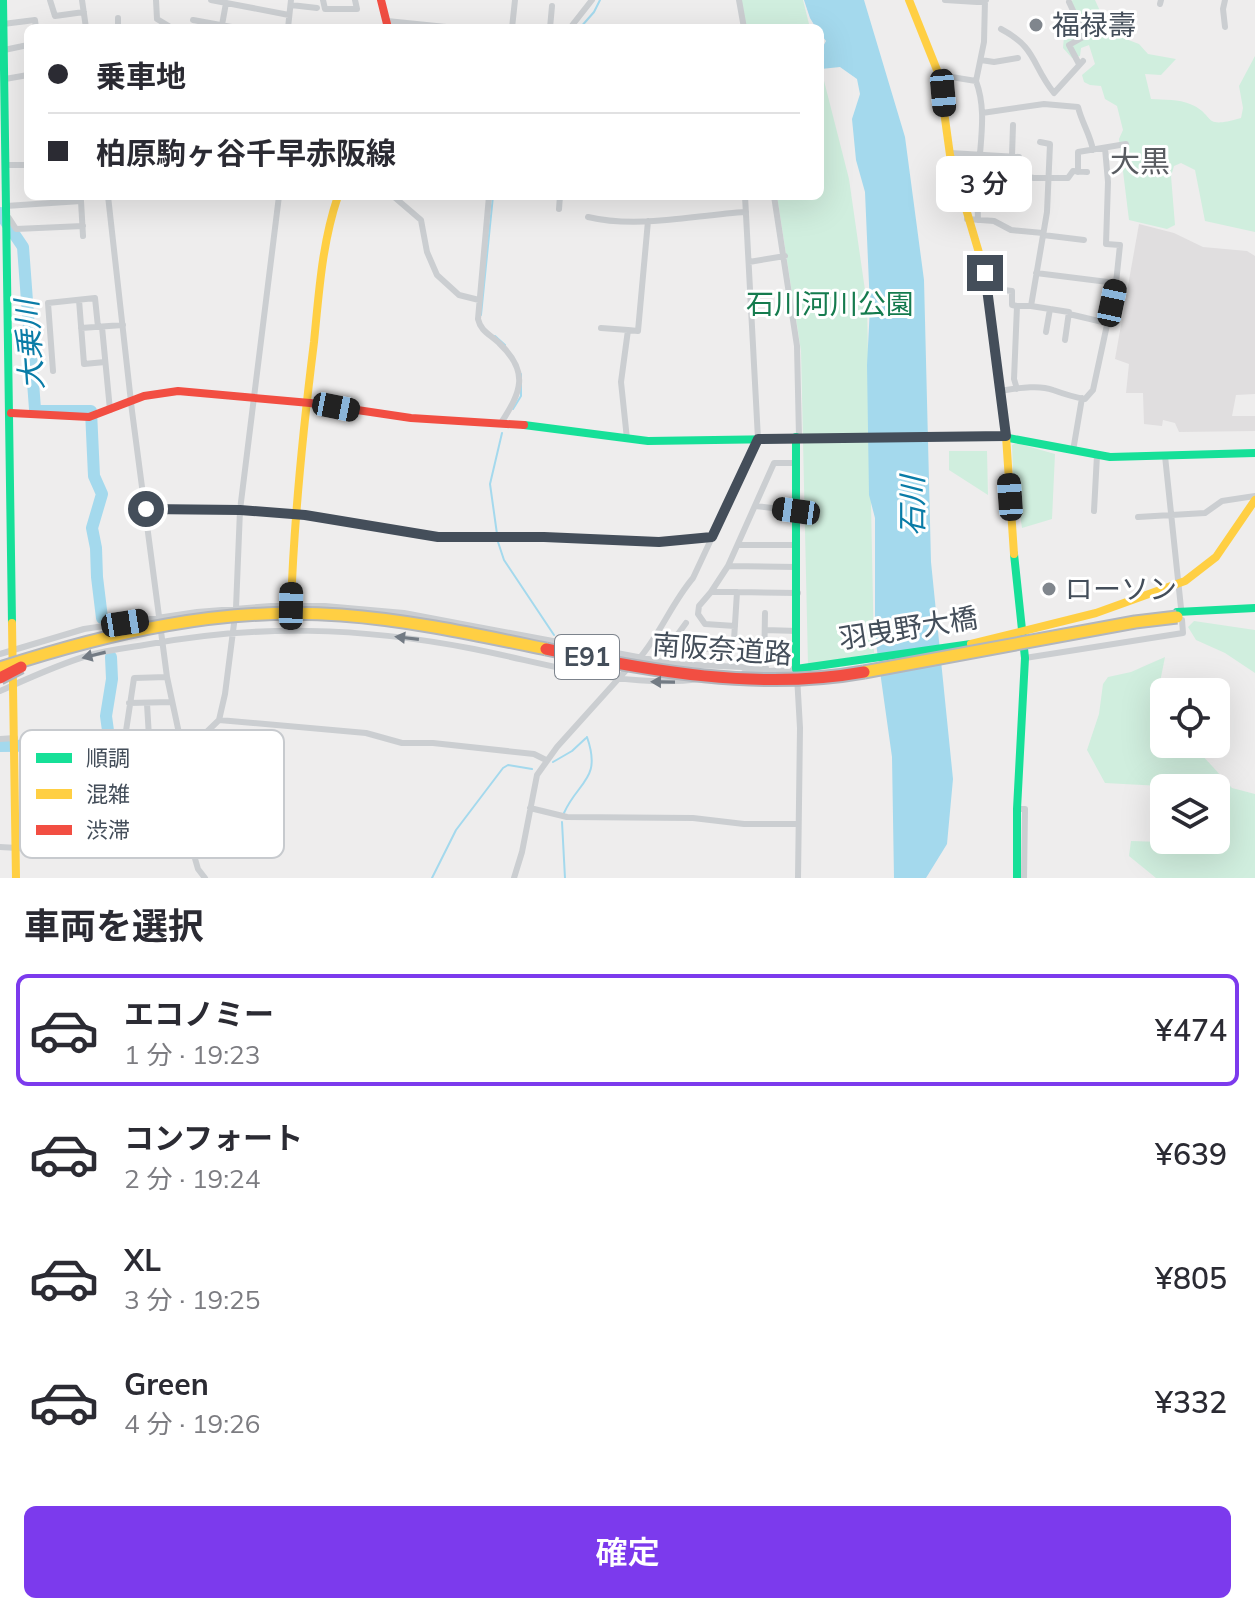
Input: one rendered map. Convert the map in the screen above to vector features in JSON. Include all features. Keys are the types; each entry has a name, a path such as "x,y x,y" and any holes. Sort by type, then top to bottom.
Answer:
{"main road":[{"path":"3,0 7,229 6,521 14,649 16,878"},
{"path":"381,0 387,24"},
{"path":"909,0 939,75 950,153 960,192 972,220 987,288 999,391 1018,633 1025,658 1017,809 1017,878"},
{"path":"291,606 294,514 306,403 326,246 336,200"},
{"path":"5,413 92,416 163,391 306,403 411,418 501,423 627,439 1002,436 1097,455 1255,453"},
{"path":"796,669 795,463 800,437"},
{"name":"羽曳野大橋","path":"796,669 868,661 1018,633 1080,619 1178,584 1209,563 1230,539 1255,498"},
{"name":"南阪奈道路","path":"0,661 47,644 101,631 199,615 252,611 340,611 415,619 692,671 806,675 912,660 1133,616 1255,610"},
{"name":"南阪奈道路","path":"0,668 48,651 116,633 201,619 251,615 339,615 472,634 691,675 806,679 915,664 1179,614"},
{"path":"0,678 32,662 116,633"}],"street":[{"path":"50,0 55,16 84,12"},
{"path":"82,0 86,24"},
{"path":"148,0 156,2 157,19 165,24"},
{"path":"211,0 289,15"},
{"path":"323,0 325,9 357,9 355,0"},
{"path":"512,24 515,0"},
{"path":"573,24 592,0"},
{"path":"739,0 743,24"},
{"path":"945,0 986,0 984,42 976,81 982,113 980,154"},
{"path":"1225,0 1225,27"},
{"path":"288,24 291,2 317,8"},
{"path":"1051,104 1054,93 1081,62 1069,45 1085,36 1069,2"},
{"path":"221,24 226,3"},
{"path":"550,24 552,6"},
{"path":"118,18 118,24"},
{"path":"2,24 35,20 36,24"},
{"path":"193,20 212,24"},
{"path":"1001,29 1021,40 1029,49 1040,75 1054,93"},
{"path":"3,52 24,46"},
{"path":"981,60 994,62 1018,58"},
{"path":"939,75 976,81"},
{"path":"3,84 24,76"},
{"path":"982,113 1051,104 1078,107 1083,125 1090,134 1093,150"},
{"path":"1012,156 1013,125"},
{"path":"1031,306 1049,178 1050,144 1040,142"},
{"path":"1078,172 1078,152 1126,144"},
{"path":"999,391 1054,390 1060,395 1085,399 1093,390 1116,283 1120,245 1106,244 1108,182 1105,148"},
{"path":"950,153 1019,157 1018,175 1068,178 1070,173 1087,172"},
{"path":"6,165 24,165"},
{"path":"960,192 992,189"},
{"path":"977,190 972,220 994,221 1011,230 1084,240"},
{"path":"32,200 33,205"},
{"path":"83,226 16,229 5,206 55,200 81,201 83,226 83,236"},
{"path":"108,200 162,641 179,730"},
{"path":"209,730 219,720 225,694 236,608 240,510 252,398 278,200"},
{"path":"398,200 421,220 427,252 437,275 459,295 479,300"},
{"path":"489,200 479,325 509,355 520,382 515,401 501,423"},
{"path":"559,209 560,200"},
{"path":"514,878 522,852 535,778 546,760 651,643 677,597 693,578 758,439 745,200"},
{"path":"775,200 797,346 800,437"},
{"path":"588,217 607,222 648,221 746,212"},
{"path":"601,328 638,331 648,221"},
{"path":"749,262 785,256"},
{"path":"1036,273 1116,283"},
{"path":"987,288 1012,291 1012,305 1050,309 1107,323"},
{"path":"53,371 48,303 95,298 110,410"},
{"path":"79,300 84,364 105,362"},
{"path":"1017,306 1014,379 1017,389"},
{"path":"1046,332 1050,309"},
{"path":"1065,340 1069,314"},
{"path":"81,328 123,325"},
{"path":"627,439 621,382 628,330"},
{"path":"1073,451 1082,398"},
{"path":"1094,511 1097,455"},
{"path":"1025,658 1183,633 1165,456"},
{"path":"735,626 705,624 698,614 699,606 728,566 774,463 795,463"},
{"path":"1138,517 1205,513 1222,501 1255,498"},
{"path":"756,506 796,511"},
{"path":"146,509 294,514 438,537 659,542 712,537"},
{"path":"738,545 796,545"},
{"path":"728,566 797,567"},
{"path":"711,592 798,593"},
{"path":"651,643 723,649 734,640 737,592"},
{"path":"0,654 84,629 236,608 291,606 404,613 675,664 796,669"},
{"path":"764,668 765,613"},
{"path":"670,645 686,623"},
{"path":"765,630 797,631"},
{"path":"0,691 93,655 233,631 353,632 424,640 619,679 676,682 796,669"},
{"path":"796,669 800,728 798,878"},
{"path":"126,730 134,678 167,677"},
{"path":"129,703 172,702"},
{"path":"147,704 149,730"},
{"path":"219,720 366,733 402,743 433,743 534,754 546,760"},
{"path":"0,739 15,743"},
{"path":"530,808 567,817 680,817 744,824 797,824"},
{"path":"1017,809 1025,809 1024,878"},
{"path":"0,847 20,848"},
{"path":"195,858 205,878"}],"shaded area":[{"path":"1139,224 1174,233 1203,247 1247,251 1255,256 1255,394 1236,395 1232,416 1255,416 1255,431 1179,432 1175,423 1163,420 1162,426 1144,424 1143,393 1126,393 1129,364 1115,359"}],"green space":[{"path":"741,0 803,0 809,24 745,24"},
{"path":"1073,0 1095,0 1110,33 1139,44 1148,54 1176,59 1161,75 1145,74 1151,99 1186,102 1214,122 1241,118 1243,108 1239,86 1255,56 1255,232 1205,221 1195,170 1181,163 1174,166 1171,176 1175,225 1167,229 1129,220 1119,139 1123,130 1117,106 1105,99 1101,86 1084,82 1082,75 1095,64 1089,45 1081,48 1080,56 1072,58 1063,48 1064,36 1084,28"},
{"name":"石川河川公園","path":"824,81 849,179 867,304 874,653 808,665 801,351 778,200 824,200"},
{"path":"1016,443 1055,454 1052,519 1022,528 1018,501 1014,500 1012,445"},
{"path":"949,451 987,451 988,495 949,470"},
{"path":"1194,621 1255,630 1255,673 1225,653 1196,640 1188,627"},
{"path":"1165,657 1161,678 1150,678 1150,758 1205,758 1219,774 1150,774 1150,785 1105,783 1087,750 1099,714 1103,684 1108,677 1131,672"},
{"path":"1230,786 1255,794 1255,878 1156,878 1129,856 1131,841 1150,842 1150,854 1230,854"}],"water":[{"name":"石川","path":"804,0 864,0 905,137 924,280 931,562 953,779 947,844 926,878 894,878 892,757 875,636 875,518 869,495 867,365 870,307 865,192 856,160 852,119 860,94 857,79 840,67 824,69 824,24 814,24"}],"waterway":[{"path":"584,24 600,0"},
{"path":"481,315 493,200"},
{"name":"大乗川","path":"0,213 23,247 35,409 91,411 94,476 102,494 92,528 102,618"},
{"path":"495,336 505,345"},
{"path":"513,409 521,396 521,374"},
{"path":"497,534 490,484 502,433"},
{"path":"498,542 504,560 554,635"},
{"name":"大乗川","path":"108,730 106,716 112,679 111,657"},
{"path":"570,658 576,667"},
{"path":"564,813 590,772 591,751 587,737"},
{"path":"553,762 586,738"},
{"name":"大乗川","path":"0,746 20,746"},
{"path":"432,878 456,830 503,768 508,765 532,769"},
{"path":"562,822 565,878"}],"traffic: fast":[{"path":"3,0 12,623"},
{"path":"524,425 648,441 998,436 1110,457 1255,453"},
{"path":"796,437 796,669 971,644"},
{"path":"1014,554 1025,658 1017,809 1017,878"},
{"path":"1177,612 1255,608"}],"traffic: slow":[{"path":"909,0 939,75 950,155 985,273 1006,436 1014,554"},
{"path":"291,606 294,540 320,286 328,232 337,200"},
{"path":"971,644 1096,613 1185,581 1216,557 1255,500"},
{"path":"0,668 126,633 254,614 298,613 393,620 546,649"},
{"path":"864,672 1177,617"},
{"path":"12,623 16,878"}],"traffic: jam":[{"path":"381,0 387,24"},
{"path":"11,413 89,417 144,396 178,391 310,403 411,418 524,425"},
{"path":"546,649 624,665 744,679 784,680 864,672"},
{"path":"0,678 21,667"}],"place":[{"name":"福禄壽","path":"1036,25"},
{"name":"ローソン","path":"1049,589"}],"district":[{"name":"大黒","path":"1140,162"}],"route":[{"path":"146,509 240,510 305,515 438,537 659,542 712,537 758,439 1006,436 985,273"}]}
